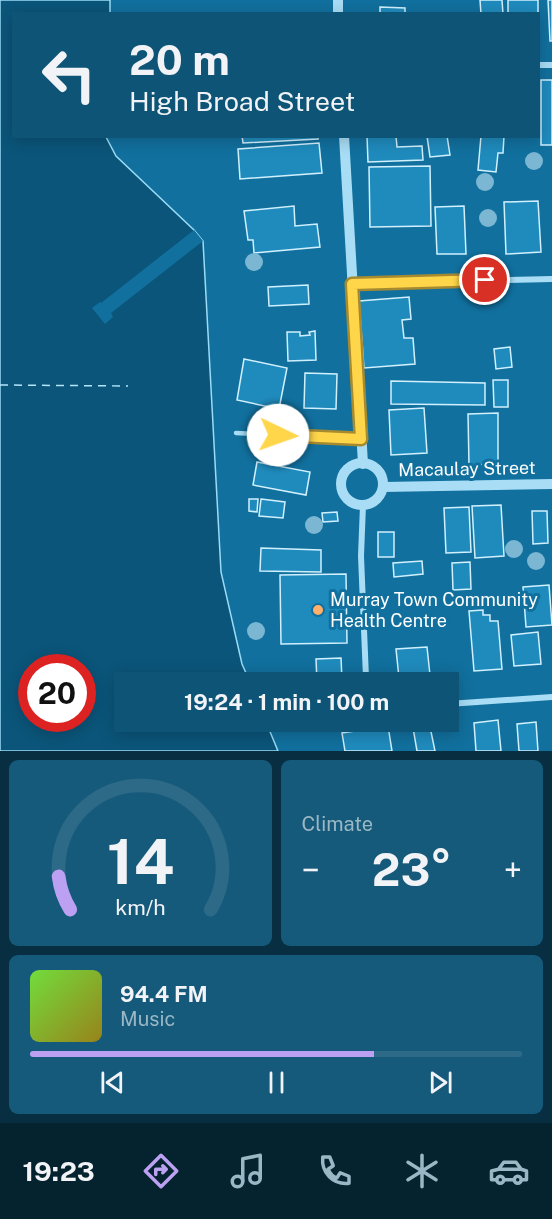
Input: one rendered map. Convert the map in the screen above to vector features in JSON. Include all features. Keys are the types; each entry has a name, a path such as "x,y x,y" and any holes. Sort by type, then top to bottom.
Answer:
{"street":[{"path":"344,138 363,464"},
{"path":"352,284 552,279"},
{"path":"363,464 371,465 378,471 383,487 376,500 363,505 355,504 348,499 341,484 348,470 354,465 363,464"},
{"name":"Macaulay Street","path":"383,487 552,484"},
{"path":"363,505 361,556 366,672"},
{"path":"459,703 552,697"}],"lane":[{"path":"236,433 361,439"}],"water":[{"path":"0,0 110,0 110,12 12,12 12,138 107,138 116,156 203,241 221,572 246,672 114,672 114,732 270,732 278,751 0,751"}],"pier":[{"path":"194,230 203,241 111,313 113,317 105,324 92,308"}],"building":[{"path":"480,0 502,0 503,12 481,12"},
{"path":"508,0 538,0 538,12 508,12"},
{"path":"548,0 552,0 552,41 550,41"},
{"path":"380,7 405,8 405,12 380,12"},
{"path":"541,80 552,80 552,145 541,145"},
{"path":"242,138 318,138 318,139 243,143"},
{"path":"367,138 396,138 397,147 422,146 423,160 368,162"},
{"path":"427,138 447,138 450,155 430,157"},
{"path":"481,138 504,138 503,153 498,153 496,172 478,170"},
{"path":"319,143 322,173 240,179 238,149"},
{"path":"430,166 431,226 370,227 369,167"},
{"path":"538,201 541,252 506,254 504,202"},
{"path":"294,206 295,226 317,224 320,247 254,253 253,240 248,240 244,211"},
{"path":"464,206 466,254 437,254 435,207"},
{"path":"308,285 309,304 269,306 268,287"},
{"path":"409,297 411,319 402,320 404,338 413,338 415,364 364,368 359,301"},
{"path":"315,331 316,360 288,361 287,332 300,332 300,336 310,335 309,332"},
{"path":"510,347 512,367 496,369 494,349"},
{"path":"244,359 287,368 279,409 237,400"},
{"path":"305,373 337,374 336,409 304,408"},
{"path":"493,380 508,380 508,407 494,407"},
{"path":"391,381 485,383 485,405 391,404"},
{"path":"424,408 427,453 391,455 389,410"},
{"path":"498,413 498,464 469,465 468,414"},
{"path":"257,462 310,472 306,495 253,485"},
{"path":"249,499 258,499 257,512 249,511"},
{"path":"261,499 285,502 283,518 259,516"},
{"path":"501,505 504,556 475,558 472,506"},
{"path":"469,507 471,552 446,553 444,508"},
{"path":"532,511 547,511 548,543 533,544"},
{"path":"337,512 338,521 323,522 322,513"},
{"path":"378,532 394,532 394,557 378,557"},
{"path":"261,548 321,550 321,572 260,571"},
{"path":"422,561 423,574 394,577 393,563"},
{"path":"470,562 471,589 453,590 452,563"},
{"path":"346,574 347,643 281,644 280,575"},
{"path":"549,585 552,625 526,627 523,587"},
{"path":"483,610 483,615 490,615 490,621 498,621 502,669 474,671 469,611"},
{"path":"538,632 541,664 514,666 511,635"},
{"path":"427,647 430,672 398,672 396,649"},
{"path":"341,658 342,672 317,672 316,659"},
{"path":"498,720 501,751 476,751 474,723"},
{"path":"536,722 538,751 519,751 517,724"},
{"path":"389,732 392,751 345,751 342,733"},
{"path":"414,732 431,732 435,751 417,751"}],"ferry route":[{"path":"0,385 128,386"}],"place":[{"name":"Murray Town Community Health Centre","path":"318,610"}],"route":[{"path":"278,435 361,439 352,284 485,280"}]}
